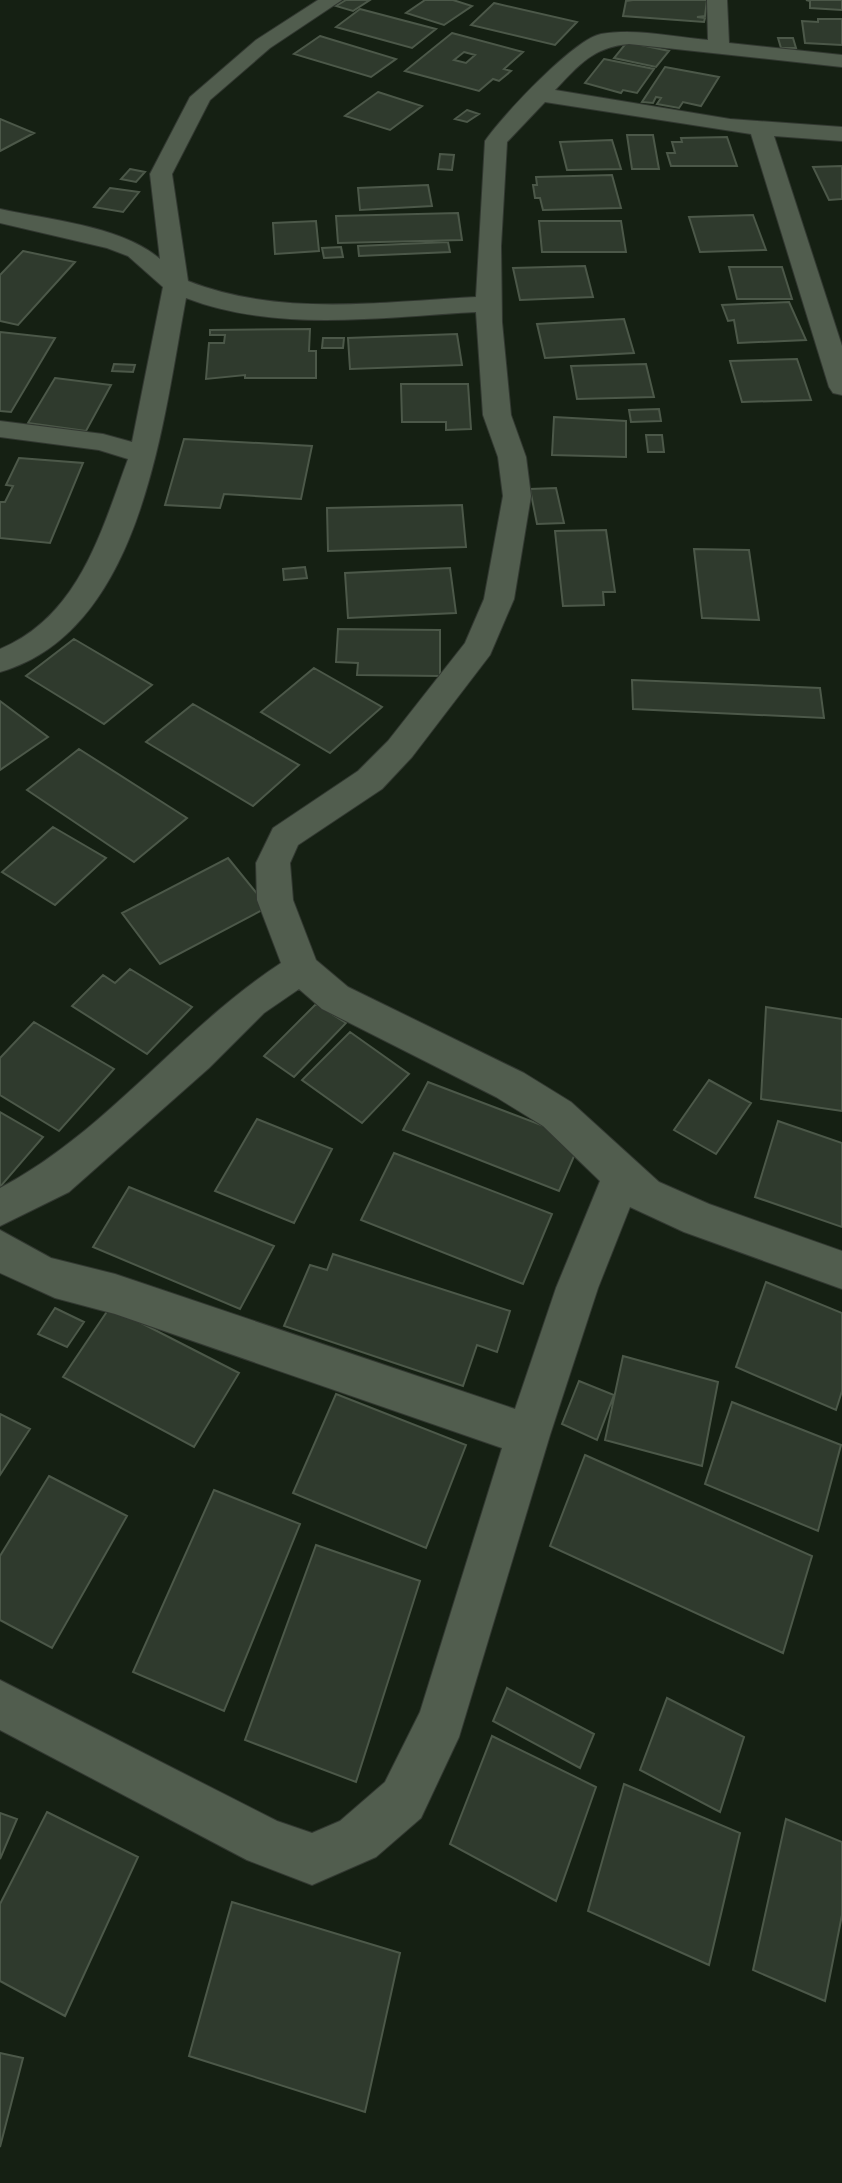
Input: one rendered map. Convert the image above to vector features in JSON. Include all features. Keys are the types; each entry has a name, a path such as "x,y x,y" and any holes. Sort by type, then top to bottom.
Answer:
{"street":[{"path":"0,661 19,653 60,623 80,600 106,559 143,455 176,285 161,174 201,97 263,44 332,0"},
{"path":"718,0 719,48"},
{"path":"842,61 629,38 602,40 574,58 496,141 488,246 489,304 497,415 512,457 517,496 499,599 479,648 400,750 370,780 285,837 273,863 275,900 301,969 335,998 510,1085 557,1114 622,1177 645,1195 698,1219 842,1270"},
{"path":"538,94 760,128 842,134"},
{"path":"760,128 842,387"},
{"path":"0,216 115,242 137,251 176,285 217,301 307,313 489,304"},
{"path":"0,429 103,442 143,455"},
{"path":"0,1208 55,1179 196,1057 251,1002 301,969"},
{"path":"0,1704 265,1842 312,1859 358,1839 403,1800 442,1720 528,1435 577,1288 622,1177"},
{"path":"0,1249 18,1264 46,1277 115,1294 528,1435"}],"building":[{"path":"346,0 370,0 353,11 336,6"},
{"path":"425,0 453,0 472,6 444,25 406,13"},
{"path":"707,0 705,16 697,17 705,18 704,22 623,16 626,1"},
{"path":"806,0 842,0 842,10 810,8 810,1"},
{"path":"494,3 577,22 555,45 471,25"},
{"path":"360,9 436,29 412,48 336,27"},
{"path":"818,19 842,19 842,45 805,43 802,21 818,22"},
{"path":"452,33 523,52 504,69 511,71 499,81 493,79 479,91 405,71","holes":["464,52 475,55 466,63 454,60"]},
{"path":"320,36 396,59 371,77 294,54"},
{"path":"778,38 793,38 796,48 781,48"},
{"path":"627,42 669,51 656,67 614,58"},
{"path":"604,59 654,69 637,93 623,90 621,93 585,83"},
{"path":"665,67 719,77 701,106 683,102 679,108 657,104 661,98 656,97 653,103 642,102"},
{"path":"378,92 422,106 390,130 345,116"},
{"path":"467,110 479,114 467,122 455,119"},
{"path":"0,119 34,133 0,151"},
{"path":"627,135 653,135 659,169 632,169"},
{"path":"727,137 737,166 671,166 667,153 675,153 672,142 682,142 681,138"},
{"path":"612,140 621,169 567,170 560,142"},
{"path":"440,154 454,155 452,170 438,169"},
{"path":"842,166 842,199 829,200 813,167"},
{"path":"130,169 145,172 136,182 121,179"},
{"path":"612,175 621,208 543,210 540,198 535,198 533,185 537,185 536,177"},
{"path":"428,185 432,206 360,210 358,188"},
{"path":"110,188 139,192 123,212 94,207"},
{"path":"458,213 462,240 338,243 336,216"},
{"path":"753,215 766,250 700,252 689,217"},
{"path":"316,221 319,251 275,254 273,223"},
{"path":"539,221 621,221 626,252 542,252"},
{"path":"448,242 450,252 359,256 358,246"},
{"path":"341,247 343,257 324,258 322,248"},
{"path":"23,251 75,262 18,325 0,321 0,275"},
{"path":"585,266 593,297 520,300 513,268"},
{"path":"729,267 782,267 792,299 737,299"},
{"path":"789,302 806,340 738,343 734,320 728,321 722,305"},
{"path":"624,319 634,353 545,358 537,324"},
{"path":"310,329 309,351 316,351 316,378 245,378 245,375 206,379 209,343 224,343 225,335 210,335 210,330"},
{"path":"0,332 55,338 11,412 0,411"},
{"path":"457,334 462,365 350,369 348,338"},
{"path":"323,338 344,338 343,348 322,348"},
{"path":"797,359 811,400 742,402 730,361"},
{"path":"114,364 135,365 133,372 112,371"},
{"path":"646,364 654,397 577,399 571,366"},
{"path":"55,378 111,385 86,431 28,423"},
{"path":"401,384 468,384 471,429 446,430 446,422 402,422"},
{"path":"659,409 661,421 631,422 629,410"},
{"path":"554,417 626,421 626,457 552,455"},
{"path":"646,435 662,435 664,452 648,452"},
{"path":"184,439 312,446 301,499 224,494 220,508 165,505"},
{"path":"19,458 83,463 50,543 0,538 0,502 5,502 13,486 6,485"},
{"path":"556,488 564,523 537,524 530,489"},
{"path":"462,505 466,547 328,551 327,508"},
{"path":"606,530 615,592 603,592 604,605 563,606 555,531"},
{"path":"694,549 749,550 759,620 702,618"},
{"path":"305,567 307,578 284,580 283,569"},
{"path":"450,568 456,613 348,618 345,573"},
{"path":"338,629 440,630 440,676 357,675 358,663 336,662"},
{"path":"74,639 152,685 104,724 26,676"},
{"path":"314,668 382,707 330,753 261,712"},
{"path":"632,680 820,688 824,718 633,709"},
{"path":"0,701 48,737 0,770"},
{"path":"193,704 299,765 253,806 146,742"},
{"path":"79,749 187,818 134,862 27,790"},
{"path":"53,827 106,858 55,905 2,872"},
{"path":"228,858 268,907 160,964 122,913"},
{"path":"130,969 192,1007 147,1054 72,1006 103,975 115,983"},
{"path":"316,1004 346,1023 294,1077 264,1056"},
{"path":"766,1007 842,1019 842,1111 761,1099"},
{"path":"34,1022 114,1069 59,1131 0,1095 0,1058"},
{"path":"350,1032 409,1074 362,1123 302,1080"},
{"path":"709,1080 751,1103 716,1154 674,1130"},
{"path":"428,1082 581,1140 559,1191 403,1130"},
{"path":"0,1112 43,1137 0,1187"},
{"path":"257,1119 332,1149 294,1223 215,1191"},
{"path":"778,1121 842,1143 842,1227 755,1197"},
{"path":"394,1153 552,1214 523,1284 361,1220"},
{"path":"129,1187 274,1246 240,1309 93,1247"},
{"path":"333,1254 510,1311 497,1352 477,1345 463,1386 284,1326 310,1265 327,1270"},
{"path":"766,1282 842,1313 842,1391 836,1410 736,1367"},
{"path":"110,1307 239,1373 194,1447 63,1377"},
{"path":"55,1308 84,1322 67,1347 38,1334"},
{"path":"623,1356 718,1382 702,1466 605,1440"},
{"path":"579,1381 614,1395 597,1440 562,1424"},
{"path":"336,1394 466,1445 426,1548 293,1493"},
{"path":"732,1402 841,1445 818,1531 705,1484"},
{"path":"0,1414 30,1429 0,1475"},
{"path":"585,1455 812,1556 783,1653 550,1546"},
{"path":"49,1476 127,1516 52,1648 0,1620 0,1556"},
{"path":"214,1490 300,1524 224,1711 133,1672"},
{"path":"316,1545 420,1581 356,1782 245,1740"},
{"path":"507,1688 594,1734 580,1768 493,1721"},
{"path":"667,1698 744,1737 720,1812 640,1770"},
{"path":"492,1736 596,1787 556,1901 450,1844"},
{"path":"624,1784 740,1833 709,1965 588,1911"},
{"path":"47,1812 138,1857 65,2016 0,1981 0,1904"},
{"path":"0,1813 17,1819 0,1859"},
{"path":"786,1819 842,1842 842,1915 825,2001 753,1970"},
{"path":"232,1902 400,1953 365,2112 189,2056"},
{"path":"0,2053 23,2058 0,2147"}]}
